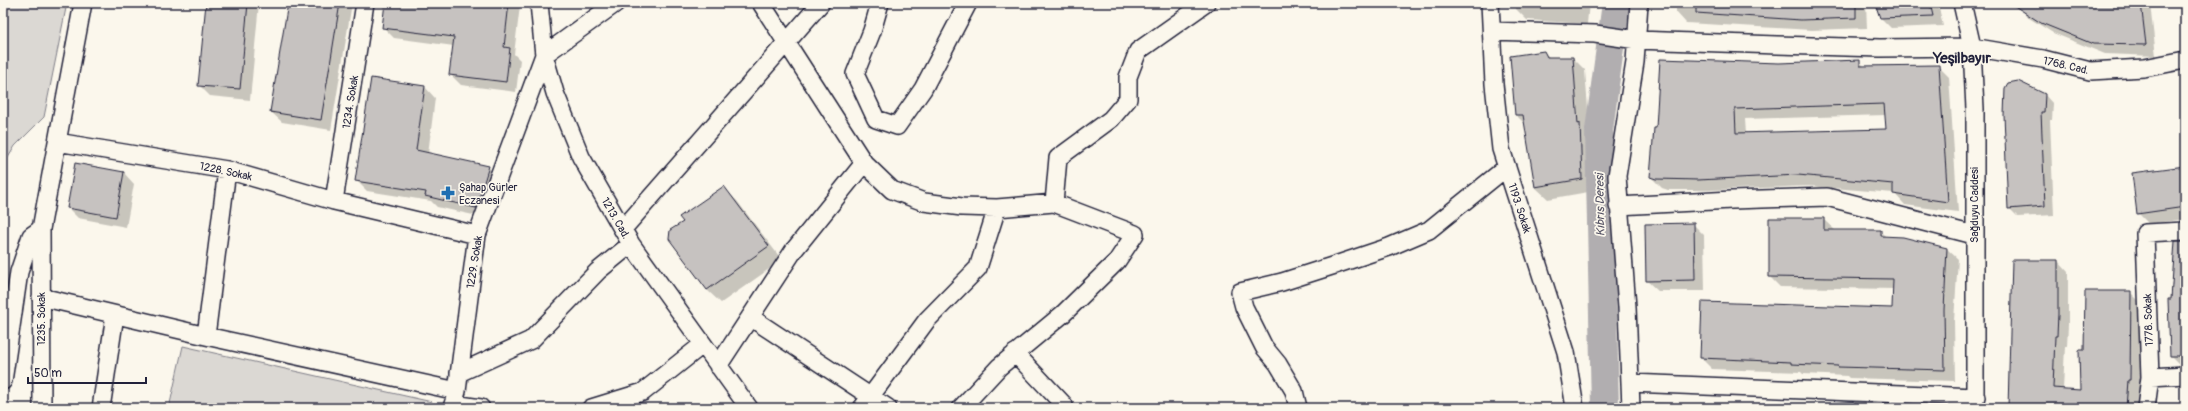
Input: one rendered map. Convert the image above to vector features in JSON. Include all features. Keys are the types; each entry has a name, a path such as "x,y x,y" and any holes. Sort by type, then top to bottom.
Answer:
{"street":[{"path":"3,381 19,272 31,236 41,229 83,3"},
{"name":"1234. Sokak","path":"334,201 365,3"},
{"name":"1213. Cad.","path":"539,3 544,55 555,93 581,158 627,237 702,345 749,408"},
{"path":"544,55 616,3"},
{"path":"762,3 864,162 892,190 924,202 997,208 1054,203 1135,234 1117,261 1063,314 999,367 961,408"},
{"path":"459,373 531,340 598,271 787,41 821,3"},
{"path":"880,3 872,31 855,74 876,119 897,126 923,89 968,3"},
{"path":"1054,203 1058,158 1111,119 1128,99 1128,77 1138,51 1206,3"},
{"name":"1193. Sokak","path":"1490,3 1497,122 1501,149 1566,352 1575,408"},
{"path":"1631,408 1627,307 1618,206 1617,176 1635,62 1635,40 1639,3"},
{"name":"Sağduyu Caddesi","path":"1962,3 1972,47 1975,108 1974,235 1976,402"},
{"name":"1768. Cad.","path":"1492,31 1595,34 1635,40 1880,48 1972,47 2043,59 2090,71 2144,68 2185,60"},
{"name":"1229. Sokak","path":"454,401 477,235 544,55"},
{"name":"1228. Sokak","path":"57,142 227,170 334,201 477,235"},
{"path":"718,366 794,250 864,162"},
{"path":"1298,408 1294,391 1278,364 1264,347 1244,307 1240,292 1282,282 1332,266 1389,247 1429,230 1507,167"},
{"path":"206,336 227,170"},
{"path":"1618,206 1827,197 1974,235"},
{"path":"866,402 927,320 978,268 997,208"},
{"name":"1235. Sokak","path":"41,229 42,408"},
{"name":"1778. Sokak","path":"2146,408 2150,376 2145,233 2185,231"},
{"path":"41,297 206,336 481,408"},
{"path":"101,408 115,314"},
{"path":"750,317 866,402 888,408"},
{"path":"591,408 643,392 702,345"},
{"path":"1015,353 1064,405"},
{"path":"2150,376 2185,375"},
{"path":"1630,382 1976,402"}],"shaded area":[{"path":"3,3 67,3 44,117 15,146 3,166"},
{"path":"183,346 432,402 431,408 169,408"}],"building":[{"path":"206,3 248,3 240,89 198,86"},
{"path":"288,3 340,3 321,120 270,112"},
{"path":"385,3 509,3 504,47 510,48 506,82 449,75 454,37 382,28"},
{"path":"1696,3 1856,3 1856,18 1801,20 1696,13"},
{"path":"1875,3 1930,3 1933,16 1880,18"},
{"path":"2010,3 2141,3 2146,45 2093,44 2041,23"},
{"path":"1544,51 1547,57 1573,57 1578,124 1580,123 1582,179 1535,187 1523,115 1515,115 1510,56"},
{"path":"1660,59 1779,63 1860,60 1860,66 1939,65 1948,202 1893,194 1893,184 1798,175 1698,180 1656,179 1650,177 1654,128 1656,128","holes":["1884,104 1886,129 1736,133 1735,109"]},
{"path":"371,78 425,86 416,150 489,166 476,208 425,196 426,192 355,181"},
{"path":"2018,81 2045,94 2044,112 2041,112 2045,206 2008,209 2004,115 2005,88 2008,83"},
{"path":"75,163 124,172 116,217 67,208"},
{"path":"2185,166 2185,207 2137,214 2132,173"},
{"path":"724,186 769,246 707,290 669,239 670,230 683,222 679,217"},
{"path":"1769,218 1824,218 1824,230 1881,230 1881,236 1903,237 1947,248 1944,310 1945,370 1838,367 1791,364 1791,362 1700,358 1702,302 1892,308 1893,279 1769,277"},
{"path":"1694,223 1695,280 1646,281 1645,224"},
{"path":"2175,241 2185,241 2185,356 2170,356 2168,299 2171,299"},
{"path":"2012,260 2058,260 2058,314 2057,336 2055,336 2053,388 2080,390 2079,350 2084,350 2085,291 2131,291 2130,380 2128,380 2126,408 2008,408"}],"waterway":[{"name":"Kıbrıs Deresi","path":"1605,408 1599,130 1616,3"}],"place":[{"name":"Şahap Gürler Eczanesi","path":"448,193"}],"district":[{"name":"Yeşilbayır","path":"1962,58"}]}
